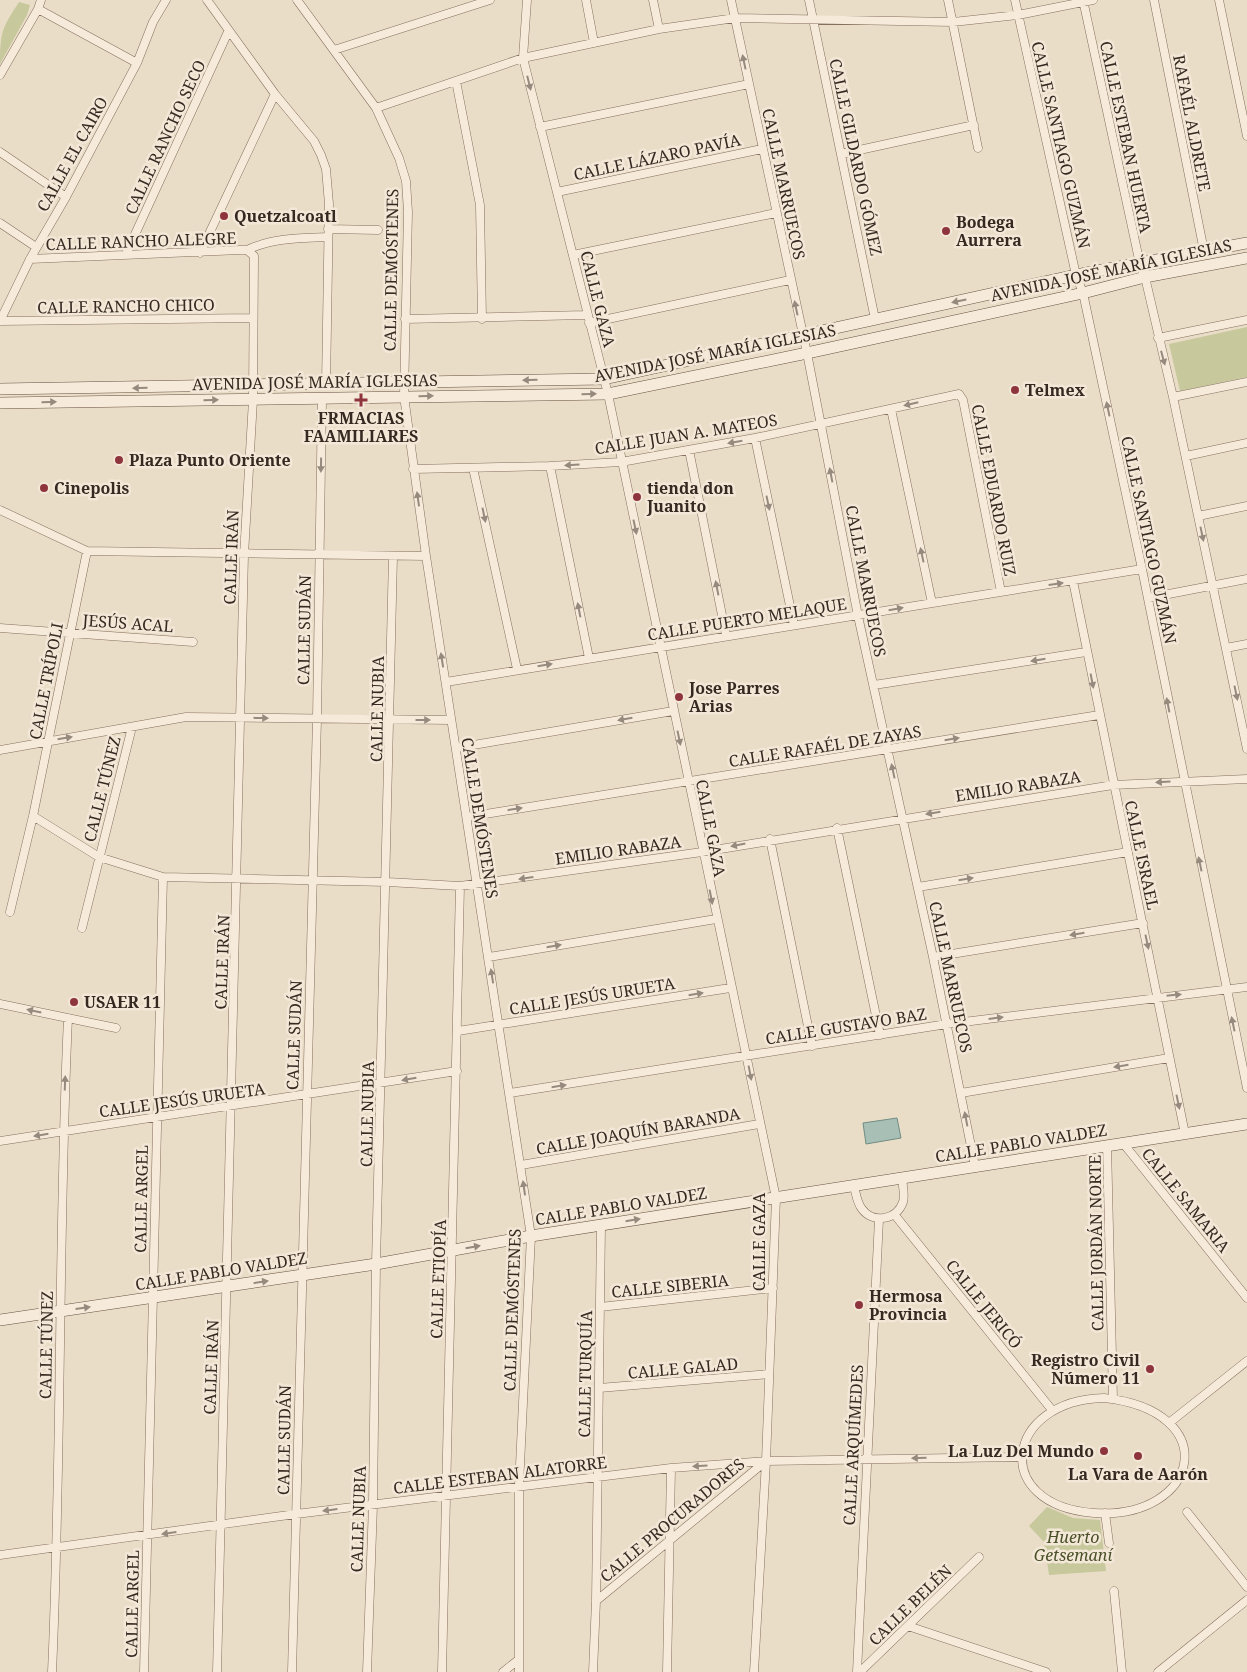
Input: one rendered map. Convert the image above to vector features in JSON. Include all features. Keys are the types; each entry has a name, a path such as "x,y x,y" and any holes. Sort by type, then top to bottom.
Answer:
{"main road":[{"name":"AVENIDA JOSÉ MARÍA IGLESIAS","path":"0,390 604,379 1076,275 1247,243"},
{"name":"AVENIDA JOSÉ MARÍA IGLESIAS","path":"0,403 608,394 806,353 1145,277 1247,258"},
{"path":"73,388 74,402"},
{"name":"CALLE PABLO VALDEZ","path":"0,1320 376,1264 531,1236 1247,1124"}],"street":[{"path":"0,75 38,9 41,0"},
{"name":"CALLE EL CAIRO","path":"0,321 30,259 66,197 137,63 153,22 166,0"},
{"path":"207,0 228,32 275,94 309,134 321,155 328,187 326,385"},
{"name":"CALLE DEMÓSTENES","path":"297,0 376,108 399,158 406,181 408,212 404,396 426,556 531,1236 520,1486 519,1672"},
{"path":"334,50 490,0"},
{"name":"CALLE GAZA","path":"527,0 523,58 608,394 730,988 776,1198 766,1461 754,1672"},
{"path":"586,0 594,43"},
{"path":"653,0 659,28"},
{"name":"CALLE MARRUECOS","path":"731,0 821,424 858,616 933,957 975,1166"},
{"name":"CALLE GILDARDO GÓMEZ","path":"809,0 875,320"},
{"path":"948,0 978,148"},
{"name":"CALLE SANTIAGO GUZMÁN","path":"1015,0 1076,275 1083,292 1148,598 1183,780 1247,1088"},
{"path":"376,108 523,58 659,28 735,18 953,22 1018,15 1093,0"},
{"name":"RAFAÉL ALDRETE","path":"1154,0 1204,251"},
{"path":"1219,0 1247,136"},
{"name":"CALLE ESTEBAN HUERTA","path":"1083,1 1140,264 1145,277 1173,397 1226,648 1244,716 1247,749"},
{"path":"38,9 137,63"},
{"name":"CALLE RANCHO SECO","path":"126,254 228,32"},
{"path":"456,81 480,205 482,319"},
{"path":"540,127 749,84"},
{"path":"200,252 275,94"},
{"path":"841,154 974,126"},
{"name":"CALLE LÁZARO PAVÍA","path":"557,192 762,149"},
{"path":"0,152 66,197"},
{"path":"573,255 776,213"},
{"name":"CALLE RANCHO ALEGRE","path":"0,223 36,248"},
{"name":"CALLE RANCHO ALEGRE","path":"30,259 249,251 259,244 284,239 328,233 378,230"},
{"name":"CALLE IRÁN","path":"217,1672 238,879 244,555 252,400 254,259 249,251"},
{"path":"405,319 588,319 790,280"},
{"name":"CALLE RANCHO CHICO","path":"0,321 253,318"},
{"path":"1158,338 1247,320"},
{"path":"1173,397 1247,382"},
{"name":"CALLE JUAN A. MATEOS","path":"413,468 550,466 621,462 755,438 959,394"},
{"name":"CALLE EDUARDO RUIZ","path":"959,394 962,400 1001,592"},
{"name":"CALLE SUDÁN","path":"292,1672 317,719 322,399"},
{"path":"891,409 932,603"},
{"path":"755,438 794,625"},
{"path":"1186,456 1247,443"},
{"path":"689,450 726,636"},
{"path":"550,466 589,658"},
{"path":"473,468 517,669"},
{"path":"1198,516 1247,506"},
{"path":"0,510 87,551 244,555 426,556"},
{"name":"CALLE TRÍPOLI","path":"10,912 49,741 69,633 87,551"},
{"name":"CALLE NUBIA","path":"367,1672 373,1505 376,1264 391,720 393,556"},
{"name":"CALLE PUERTO MELAQUE","path":"446,682 1142,569"},
{"path":"1148,598 1247,579"},
{"name":"CALLE ISRAEL","path":"1073,581 1184,1134"},
{"name":"JESÚS ACAL","path":"0,628 193,642"},
{"path":"1226,648 1247,644"},
{"path":"874,685 1086,652"},
{"path":"456,748 673,711"},
{"name":"CALLE RAFAÉL DE ZAYAS","path":"467,817 1099,715"},
{"path":"0,750 186,717 451,720"},
{"name":"CALLE TÚNEZ","path":"82,928 132,728"},
{"name":"EMILIO RABAZA","path":"33,816 99,857 163,877 387,882 460,886 702,852 836,828 1113,785 1183,780 1247,779"},
{"path":"836,828 880,1035"},
{"path":"770,839 812,1046"},
{"path":"918,887 1128,852"},
{"name":"CALLE ARGEL","path":"144,1672 163,877"},
{"name":"CALLE ETIOPÍA","path":"442,1672 458,1071 460,886"},
{"path":"489,957 716,919"},
{"path":"933,957 1143,923"},
{"name":"CALLE GUSTAVO BAZ","path":"510,1093 947,1024 1247,987"},
{"name":"CALLE JESÚS URUETA","path":"458,1031 730,988"},
{"path":"0,1004 116,1028"},
{"name":"CALLE TÚNEZ","path":"52,1672 58,1548 63,1131 68,1018"},
{"path":"961,1092 1169,1058"},
{"name":"CALLE JESÚS URUETA","path":"0,1141 458,1071"},
{"name":"CALLE JOAQUÍN BARANDA","path":"521,1166 760,1124"},
{"name":"CALLE SAMARIA","path":"1123,1143 1247,1298"},
{"name":"CALLE JORDÁN NORTE","path":"1107,1145 1113,1399"},
{"path":"854,1186 860,1207 865,1213 879,1219 894,1214 903,1201 902,1179"},
{"name":"CALLE JERICÓ","path":"894,1214 1052,1410"},
{"name":"CALLE ARQUÍMEDES","path":"858,1672 866,1459 879,1219"},
{"name":"CALLE TURQUÍA","path":"593,1672 596,1601 601,1226"},
{"name":"CALLE SIBERIA","path":"600,1307 773,1288"},
{"path":"1169,1423 1247,1361"},
{"name":"CALLE GALAD","path":"599,1388 769,1374"},
{"path":"1113,1399 1139,1404 1160,1414 1182,1439 1184,1468 1174,1486 1150,1504 1122,1512 1080,1511 1042,1496 1027,1480 1021,1457 1028,1436 1052,1410 1081,1400 1113,1399"},
{"name":"CALLE ESTEBAN ALATORRE","path":"0,1555 221,1526 296,1514 670,1468 766,1461 1021,1457"},
{"name":"CALLE PROCURADORES","path":"596,1601 766,1461"},
{"path":"667,1672 670,1468"},
{"path":"1187,1512 1247,1587"},
{"path":"1105,1513 1109,1543"},
{"name":"CALLE BELÉN","path":"858,1672 979,1557"},
{"path":"1114,1591 1122,1672"},
{"path":"1158,1672 1247,1600"},
{"path":"908,1626 1046,1672"},
{"path":"503,1672 518,1660"}],"green space":[{"path":"19,2 30,5 27,15 0,64 3,31"},
{"path":"1247,327 1247,377 1180,391 1169,344"},
{"name":"Huerto Getsemaní","path":"1047,1507 1073,1518 1100,1520 1106,1571 1049,1575 1044,1542 1029,1526"}],"shaded area":[{"path":"897,1118 901,1138 866,1144 863,1123"}],"place":[{"name":"Quetzalcoatl","path":"224,216"},
{"name":"Bodega Aurrera","path":"946,231"},
{"name":"Telmex","path":"1015,390"},
{"name":"FRMACIAS FAAMILIARES","path":"361,400"},
{"name":"Plaza Punto Oriente","path":"119,460"},
{"name":"Cinepolis","path":"44,488"},
{"name":"tienda don Juanito","path":"637,497"},
{"name":"Jose Parres Arias","path":"679,697"},
{"name":"USAER 11","path":"74,1002"},
{"name":"Hermosa Provincia","path":"859,1305"},
{"name":"Registro Civil Número 11","path":"1150,1369"},
{"name":"La Luz Del Mundo","path":"1104,1451"},
{"name":"La Vara de Aarón","path":"1138,1456"}]}
